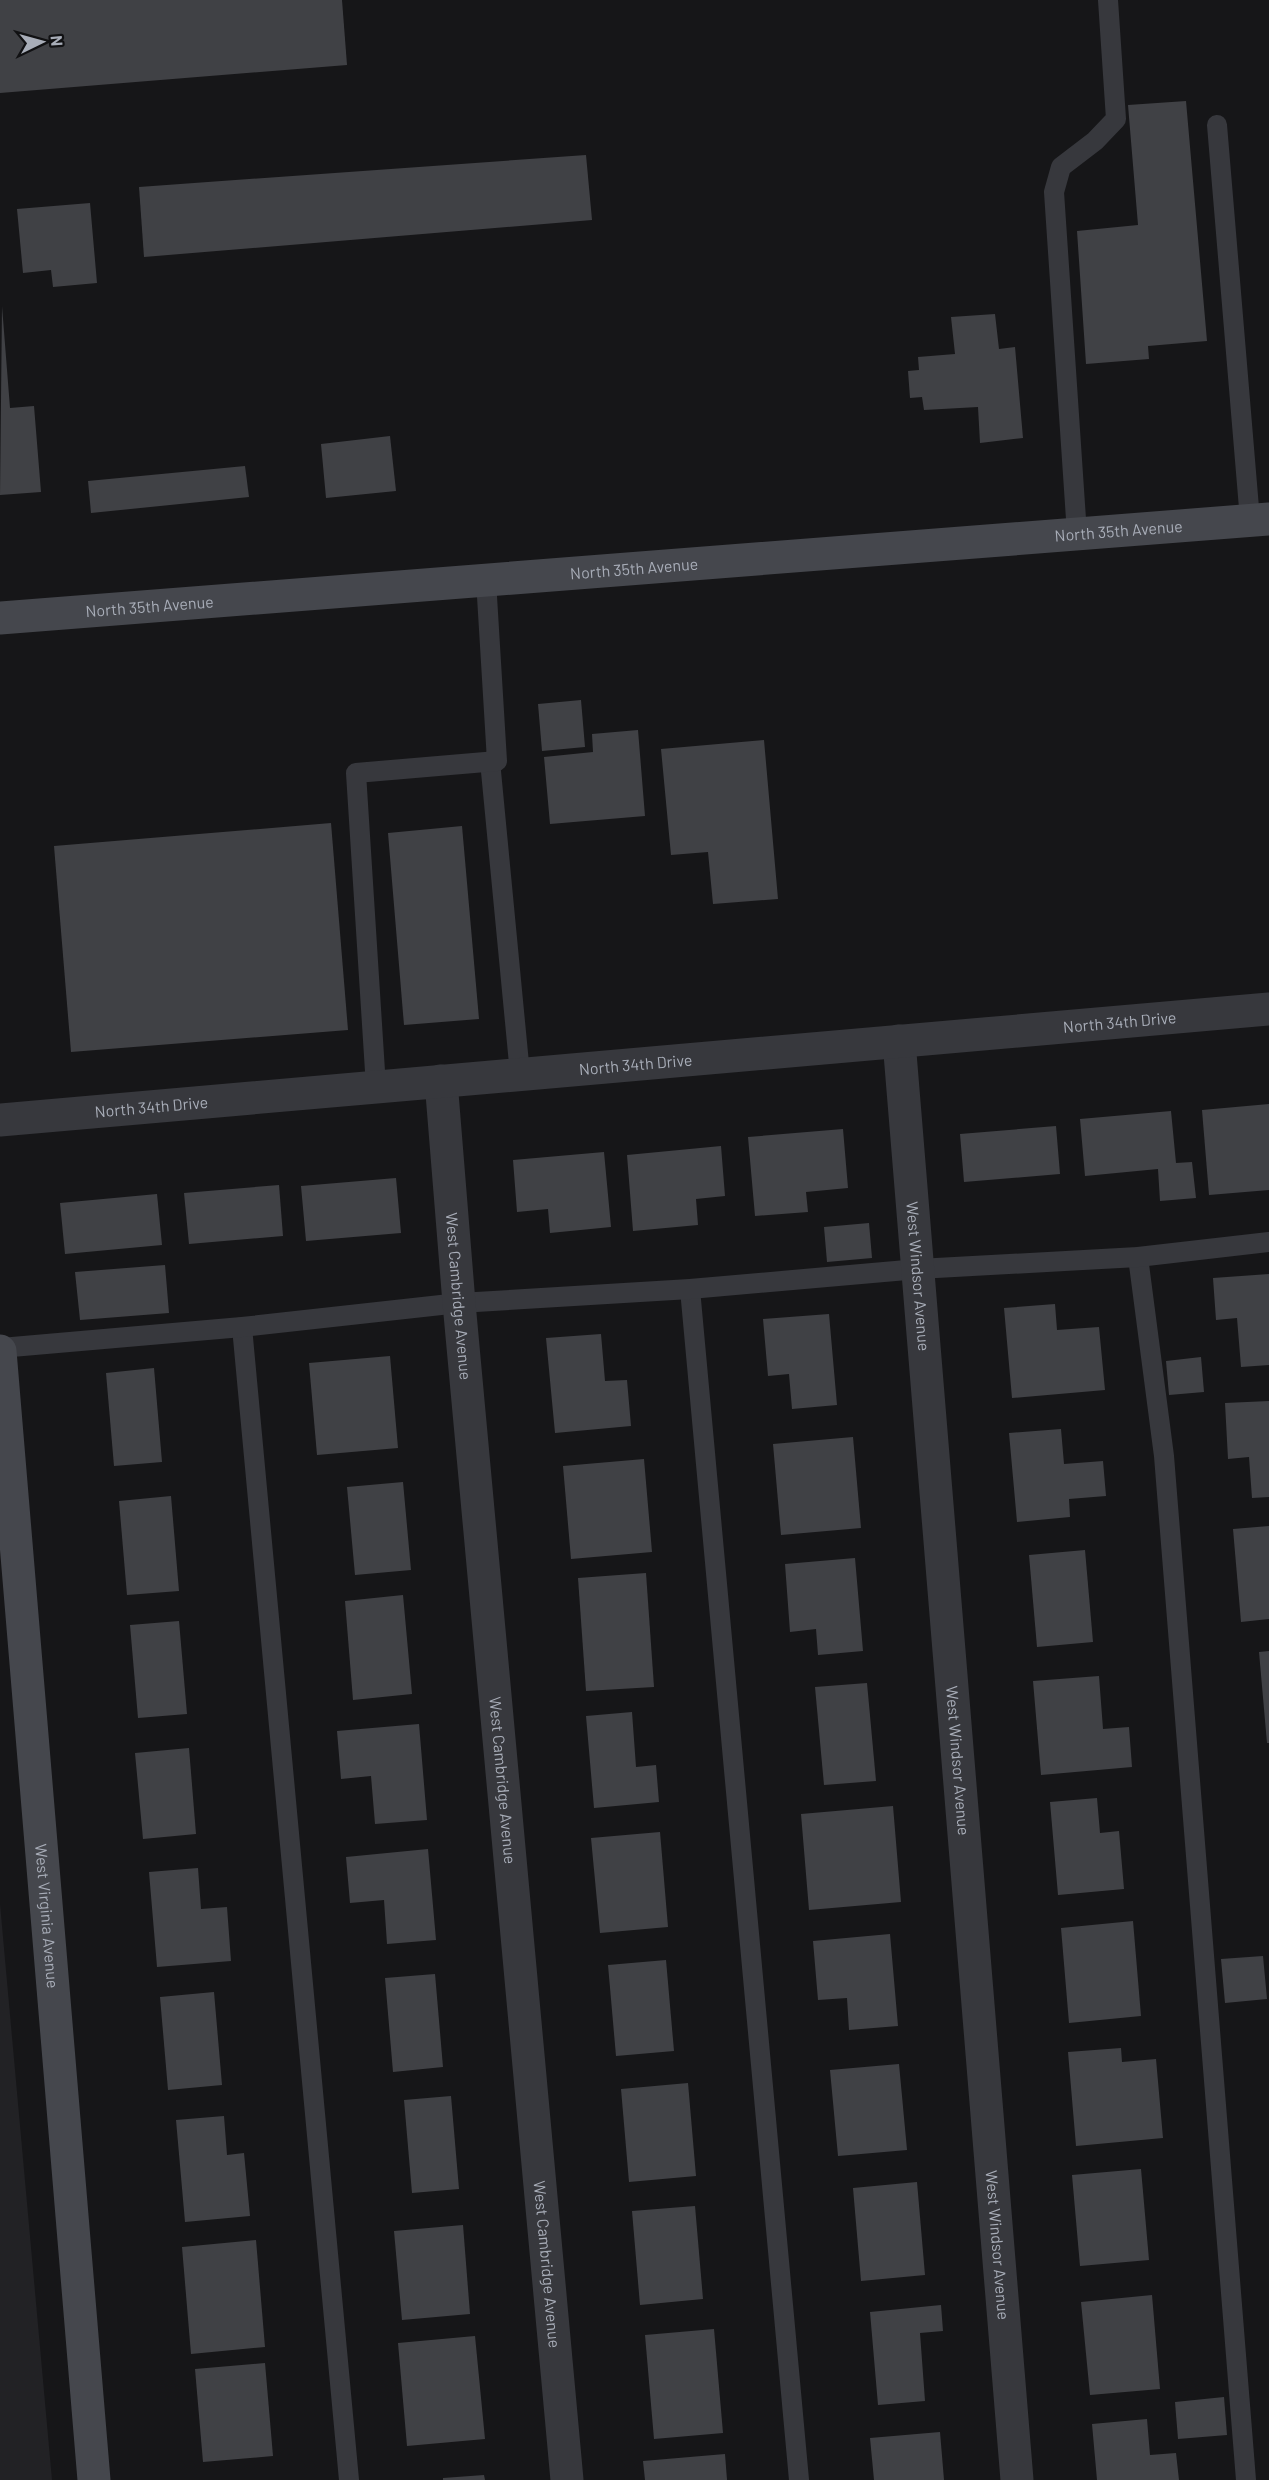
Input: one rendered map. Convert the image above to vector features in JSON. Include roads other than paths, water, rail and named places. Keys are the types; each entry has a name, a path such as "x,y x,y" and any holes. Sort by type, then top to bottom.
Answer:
{"main road":[{"name":"North 35th Avenue","path":"0,618 1259,520"},
{"name":"West Virginia Avenue","path":"0,1350 94,2480"}],"street":[{"name":"North 34th Drive","path":"0,1120 1269,1009"},
{"name":"West Windsor Avenue","path":"899,1041 1017,2480"},
{"name":"West Cambridge Avenue","path":"441,1081 459,1302 567,2480"}],"lane":[{"path":"1077,534 1054,192 1061,167 1095,141 1116,119 1108,0"},
{"path":"1217,125 1259,520"},
{"path":"376,1087 356,773 496,761 486,580"},
{"path":"490,761 520,1074"},
{"path":"0,1350 242,1327 459,1302 690,1289 918,1269 1138,1257 1269,1242"},
{"path":"1138,1257 1164,1456 1246,2480"},
{"path":"690,1289 799,2480"},
{"path":"242,1327 349,2480"}]}
